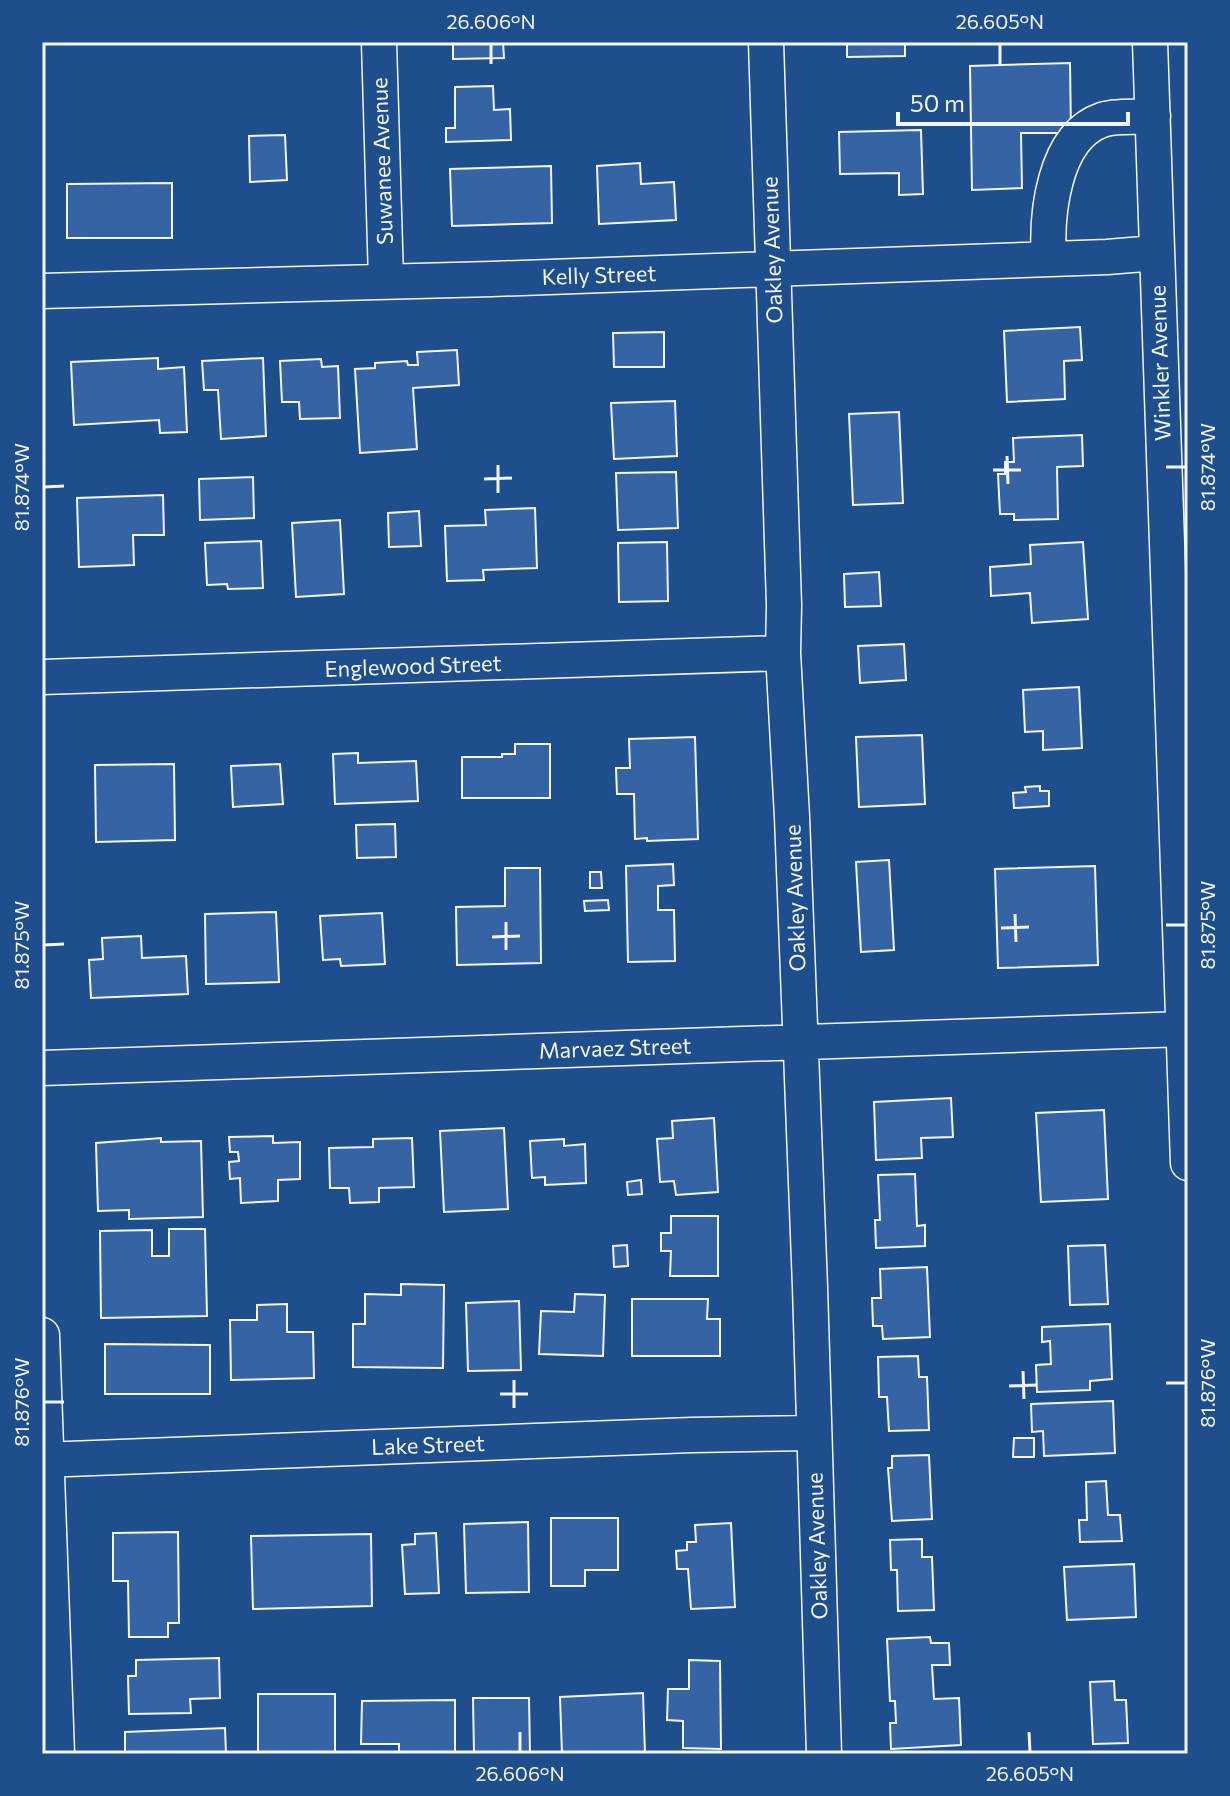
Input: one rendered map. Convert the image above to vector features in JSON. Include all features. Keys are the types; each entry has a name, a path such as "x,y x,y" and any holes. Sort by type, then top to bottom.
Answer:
{"street":[{"name":"Suwanee Avenue","path":"379,42 386,280"},
{"name":"Oakley Avenue","path":"766,42 783,653 800,1041 824,1754"},
{"name":"Winkler Avenue","path":"1150,42 1186,1030 1188,1163"},
{"path":"1049,259 1047,226 1062,159 1083,133 1102,120 1153,116"},
{"name":"Kelly Street","path":"42,291 492,279 1156,253"},
{"name":"Englewood Street","path":"42,677 783,653"},
{"name":"Marvaez Street","path":"42,1068 1186,1030"},
{"path":"42,1335 57,1754"},
{"name":"Lake Street","path":"45,1459 813,1433"}],"building":[{"path":"453,42 503,42 504,58 453,59"},
{"path":"847,42 905,42 905,56 847,57"},
{"path":"1070,63 1071,133 1021,133 1022,188 972,190 970,66"},
{"path":"493,86 494,110 510,109 511,140 446,142 446,128 455,128 455,87"},
{"path":"921,130 923,194 899,195 899,173 840,174 839,132"},
{"path":"285,135 287,180 250,182 249,136"},
{"path":"640,163 641,184 674,182 676,220 599,224 597,166"},
{"path":"551,166 552,223 452,226 450,169"},
{"path":"172,183 172,238 67,238 67,184"},
{"path":"1080,327 1082,360 1064,361 1065,399 1007,402 1004,331"},
{"path":"664,332 664,367 614,367 613,333"},
{"path":"457,350 459,385 413,388 417,449 360,453 355,369 375,368 375,363 407,361 408,365 418,365 417,352"},
{"path":"158,358 158,369 184,367 187,432 160,433 159,420 74,425 71,362"},
{"path":"263,358 266,436 221,439 218,390 204,390 202,361"},
{"path":"321,359 322,367 338,366 340,418 300,419 299,402 282,402 280,361"},
{"path":"675,401 677,456 614,459 611,403"},
{"path":"899,412 903,503 853,505 849,414"},
{"path":"1082,435 1083,466 1057,467 1058,519 1014,520 1014,514 1000,514 998,474 1005,474 1005,462 1014,462 1013,438"},
{"path":"676,472 678,528 618,530 616,473"},
{"path":"253,477 254,518 200,520 199,479"},
{"path":"163,495 164,535 133,535 134,565 79,567 77,498"},
{"path":"535,508 537,568 483,570 484,580 447,581 445,526 486,525 485,510"},
{"path":"419,511 421,546 389,547 388,513"},
{"path":"340,520 344,594 296,597 292,523"},
{"path":"261,541 263,588 228,589 227,584 207,585 205,543"},
{"path":"667,542 668,601 619,602 618,543"},
{"path":"1083,542 1088,619 1032,623 1030,593 991,596 990,567 1031,564 1030,545"},
{"path":"879,572 881,606 845,607 844,574"},
{"path":"904,644 906,680 860,683 858,646"},
{"path":"1079,687 1082,748 1043,750 1043,731 1025,732 1023,690"},
{"path":"922,735 925,804 859,807 856,737"},
{"path":"695,737 698,839 635,839 634,794 617,794 616,768 630,768 629,739"},
{"path":"515,744 550,744 550,798 462,798 462,757 515,754"},
{"path":"358,753 358,763 416,761 418,801 335,804 333,754"},
{"path":"174,764 175,840 96,842 95,765"},
{"path":"280,764 283,804 233,807 231,766"},
{"path":"1040,786 1040,791 1049,791 1049,806 1014,808 1013,793 1026,792 1025,787"},
{"path":"395,824 396,857 357,858 356,825"},
{"path":"889,860 894,950 861,952 856,862"},
{"path":"673,864 674,885 658,886 658,910 674,910 675,961 628,962 626,866"},
{"path":"1095,866 1098,965 998,968 995,869"},
{"path":"505,868 540,868 541,963 457,965 456,907 505,906"},
{"path":"590,872 601,872 602,888 590,888"},
{"path":"608,900 609,910 585,911 584,901"},
{"path":"276,912 279,982 206,984 205,914"},
{"path":"382,913 385,964 341,966 340,959 323,960 320,916"},
{"path":"141,936 142,958 186,956 188,994 91,998 89,960 103,959 102,938"},
{"path":"951,1098 953,1137 921,1138 922,1158 876,1160 874,1102"},
{"path":"1104,1110 1108,1199 1041,1202 1036,1113"},
{"path":"714,1118 718,1192 676,1195 674,1181 660,1182 657,1139 673,1138 672,1121"},
{"path":"504,1128 508,1209 444,1212 440,1131"},
{"path":"273,1136 273,1143 300,1142 300,1179 278,1180 278,1201 241,1203 240,1178 230,1179 229,1162 239,1161 238,1152 230,1152 229,1137"},
{"path":"161,1138 161,1142 201,1141 203,1217 129,1219 129,1210 98,1211 96,1143"},
{"path":"412,1138 414,1187 379,1188 379,1202 350,1203 349,1188 330,1188 329,1148 373,1147 373,1139"},
{"path":"564,1139 564,1146 585,1144 586,1183 545,1185 545,1177 532,1178 530,1141"},
{"path":"915,1174 917,1226 925,1225 925,1246 876,1248 875,1220 880,1220 878,1175"},
{"path":"641,1180 642,1194 628,1195 627,1182"},
{"path":"671,1216 718,1216 718,1276 670,1276 671,1251 661,1251 661,1233 671,1233"},
{"path":"169,1229 205,1229 207,1316 101,1318 100,1231 152,1230 152,1256 169,1256"},
{"path":"627,1245 628,1266 614,1267 613,1246"},
{"path":"1105,1245 1108,1304 1070,1305 1068,1246"},
{"path":"927,1267 930,1337 883,1339 882,1326 873,1326 872,1298 881,1298 880,1269"},
{"path":"401,1284 444,1285 443,1368 353,1367 353,1324 365,1324 365,1294 401,1295"},
{"path":"575,1294 605,1295 603,1356 539,1354 541,1311 574,1312"},
{"path":"632,1299 708,1299 707,1319 720,1319 720,1356 632,1356"},
{"path":"519,1301 521,1370 468,1371 466,1303"},
{"path":"287,1304 287,1332 313,1332 314,1378 231,1380 230,1320 257,1320 257,1305"},
{"path":"1110,1324 1112,1379 1090,1381 1090,1390 1037,1392 1036,1365 1051,1364 1050,1341 1042,1342 1042,1327"},
{"path":"105,1344 210,1345 210,1394 105,1394"},
{"path":"918,1356 919,1377 927,1377 929,1430 889,1431 887,1397 879,1397 878,1357"},
{"path":"1113,1401 1115,1453 1044,1456 1043,1431 1032,1432 1031,1404"},
{"path":"1014,1438 1034,1438 1034,1457 1013,1457"},
{"path":"929,1455 932,1519 892,1521 888,1468 892,1468 892,1456"},
{"path":"1106,1481 1108,1515 1120,1515 1122,1541 1080,1542 1079,1520 1087,1520 1086,1482"},
{"path":"551,1518 618,1518 618,1570 585,1570 585,1586 551,1586"},
{"path":"528,1522 529,1592 466,1593 464,1524"},
{"path":"731,1523 735,1607 691,1609 688,1569 677,1569 676,1551 687,1550 687,1542 696,1542 695,1525"},
{"path":"178,1532 179,1623 168,1623 168,1637 129,1637 128,1581 113,1581 113,1533"},
{"path":"436,1533 439,1593 405,1594 402,1545 415,1544 415,1534"},
{"path":"371,1534 372,1606 253,1609 251,1536"},
{"path":"922,1539 922,1557 932,1557 934,1610 898,1611 897,1570 891,1570 890,1540"},
{"path":"1134,1564 1136,1617 1067,1620 1064,1567"},
{"path":"930,1637 931,1643 949,1643 950,1665 932,1665 934,1699 959,1698 961,1745 891,1749 890,1723 896,1723 895,1701 890,1701 887,1639"},
{"path":"219,1658 220,1698 190,1699 191,1713 129,1714 128,1676 136,1676 136,1660"},
{"path":"689,1660 720,1661 721,1749 683,1748 683,1721 667,1720 668,1689 689,1689"},
{"path":"1114,1681 1115,1700 1126,1700 1128,1743 1093,1744 1090,1682"},
{"path":"643,1693 645,1754 562,1754 560,1697"},
{"path":"258,1694 335,1694 335,1754 258,1754"},
{"path":"473,1698 529,1698 530,1754 474,1754"},
{"path":"455,1700 455,1754 399,1754 399,1744 361,1744 362,1701"},
{"path":"225,1728 226,1754 125,1754 125,1732"}]}
